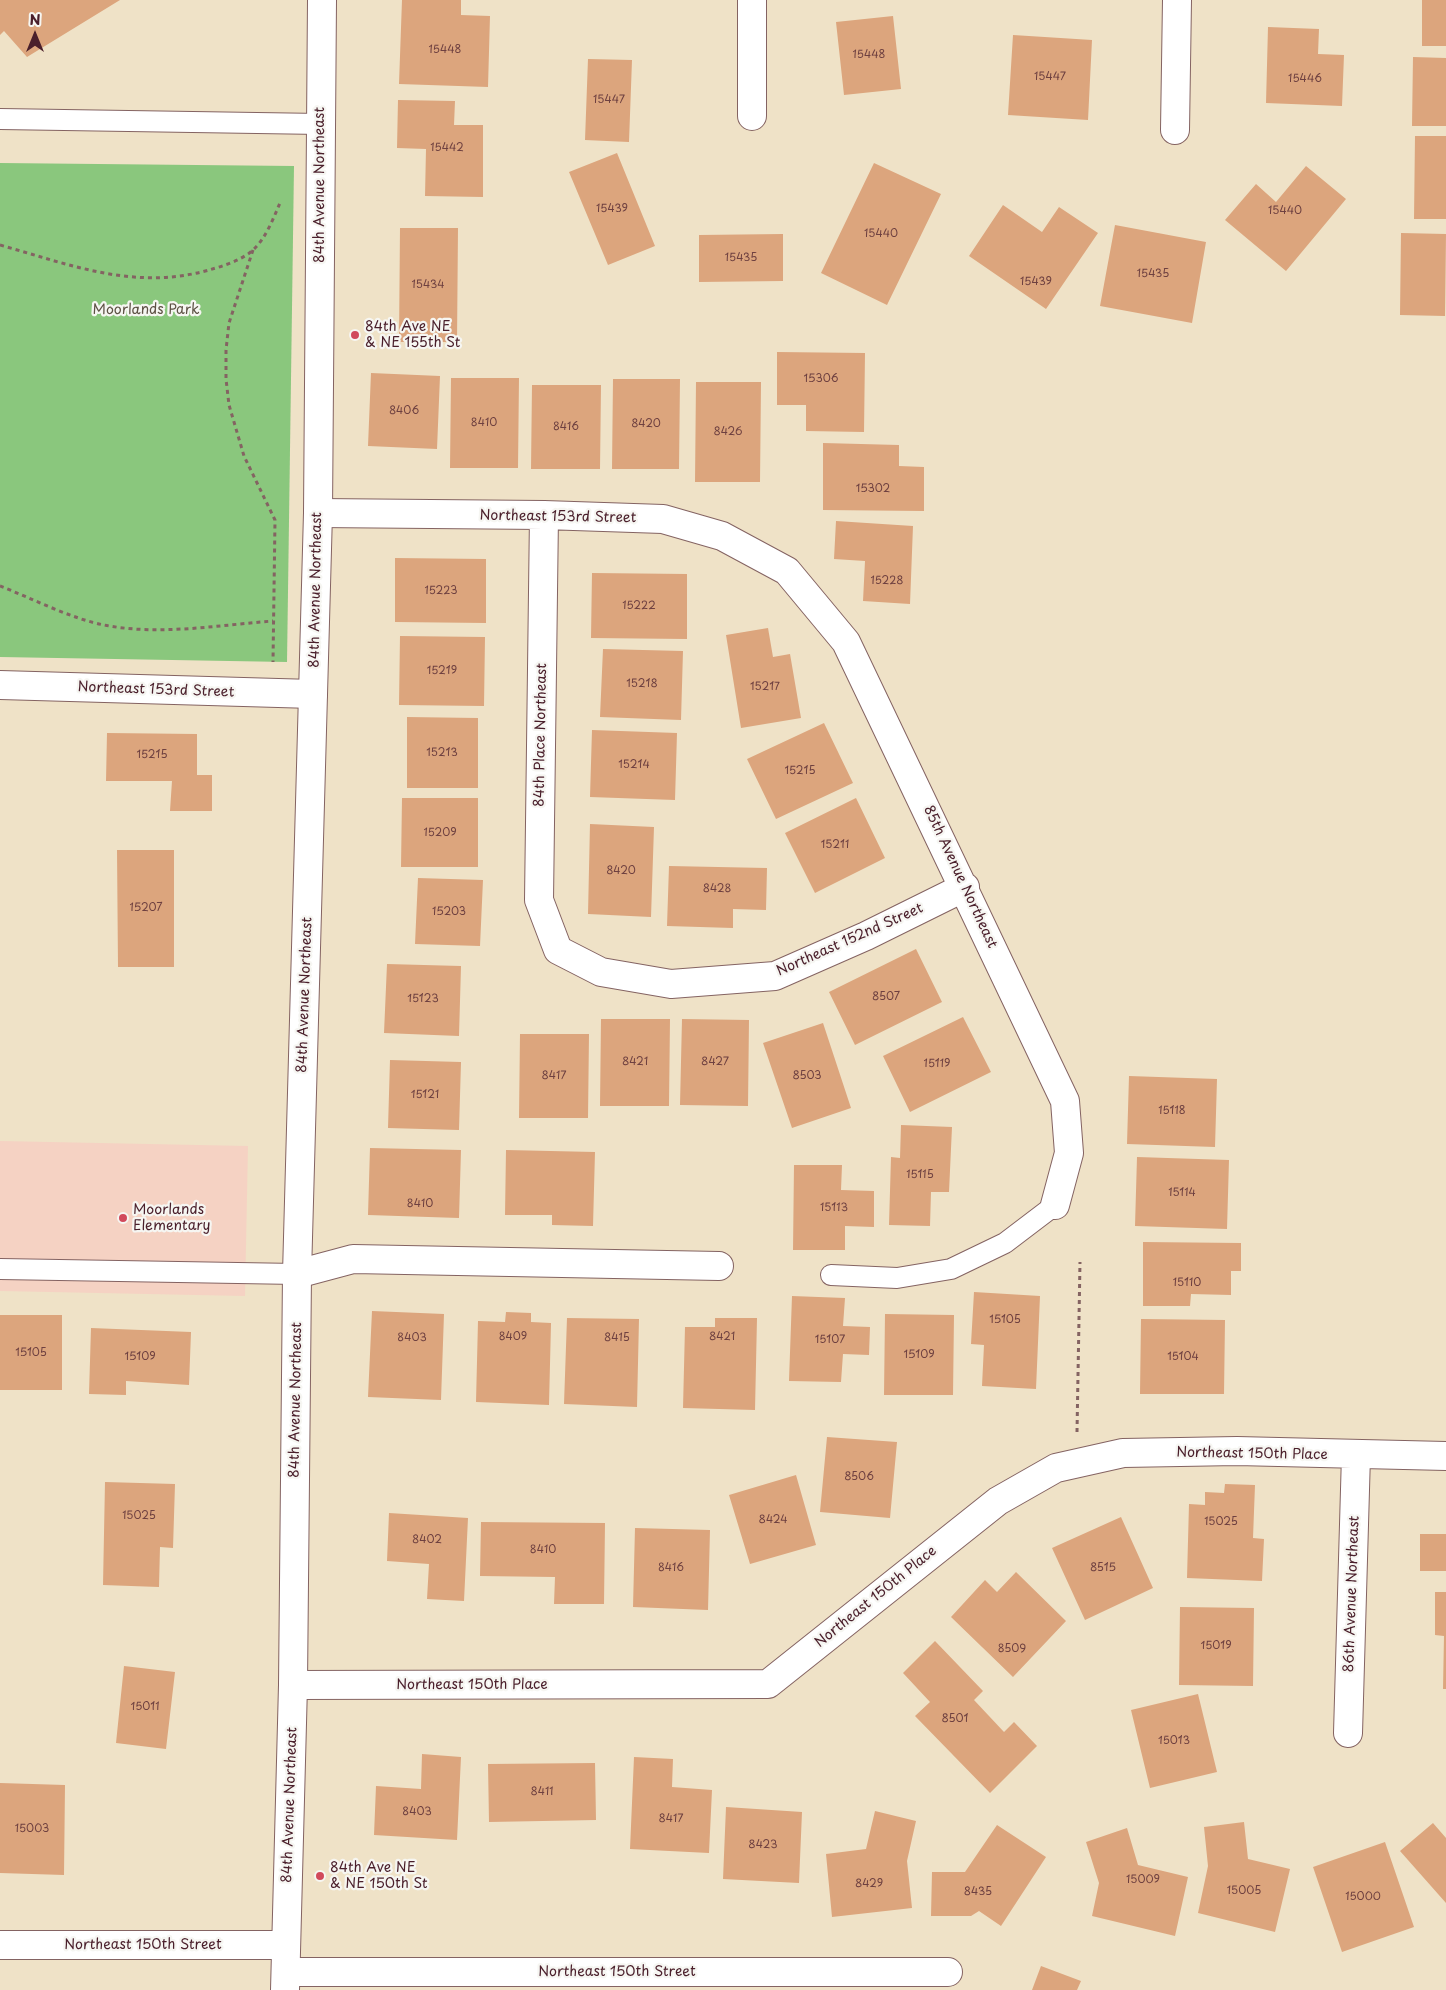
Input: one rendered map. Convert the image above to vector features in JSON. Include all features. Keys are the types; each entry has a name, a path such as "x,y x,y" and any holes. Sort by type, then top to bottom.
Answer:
{"street":[{"name":"84th Avenue Northeast","path":"286,1981 293,1685 297,1274 318,513 322,0"},
{"path":"752,0 752,116"},
{"path":"1175,130 1177,0"},
{"name":"Northeast 153rd Street","path":"318,513 544,515 663,519 722,536 787,571"},
{"name":"84th Place Northeast","path":"544,515 539,900 558,950"},
{"name":"85th Avenue Northeast","path":"787,571 846,642 1065,1101 1069,1153 1055,1205"},
{"name":"Northeast 153rd Street","path":"0,685 313,694"},
{"name":"Northeast 152nd Street","path":"558,950 601,972 671,984 775,976 866,936 964,887"},
{"path":"297,1274 353,1259 719,1266"},
{"name":"Northeast 150th Place","path":"293,1685 768,1684 998,1501 1056,1468 1123,1453 1237,1451 1446,1456"},
{"name":"86th Avenue Northeast","path":"1348,1733 1356,1455"},
{"name":"Northeast 150th Street","path":"0,1945 286,1945"},
{"name":"Northeast 150th Street","path":"286,1981 948,1972"}],"lane":[{"path":"0,119 321,124"},
{"path":"832,1275 897,1278 951,1269 1005,1244 1055,1205"},
{"path":"0,1268 297,1274"}],"path":[{"path":"280,203 266,233 253,250 230,323 226,350 226,379 230,405 244,456 275,520 272,658 282,694"},
{"path":"0,245 86,269 133,279 154,280 225,266 253,250"},
{"path":"0,586 82,619 104,625 170,629 273,621"},
{"path":"1076,1432 1080,1262"}],"shaded area":[{"name":"Moorlands Elementary","path":"0,1141 248,1146 245,1296 0,1291"}],"green space":[{"name":"Moorlands Park","path":"0,163 294,166 287,662 0,657"}],"building":[{"path":"0,0 120,0 27,57 4,31 0,35"},
{"path":"402,0 461,0 461,15 490,16 488,87 399,84"},
{"path":"1422,0 1446,0 1446,46 1422,46"},
{"path":"893,16 901,89 844,95 836,22"},
{"path":"1268,27 1319,29 1318,54 1344,55 1342,106 1266,103"},
{"path":"1013,35 1092,40 1088,120 1008,115"},
{"path":"1413,57 1446,58 1446,126 1412,126"},
{"path":"588,59 632,60 629,142 585,140"},
{"path":"398,100 455,101 454,125 483,125 483,197 425,196 426,149 397,148"},
{"path":"1415,136 1446,136 1446,219 1414,219"},
{"path":"617,153 655,246 608,265 569,172"},
{"path":"874,163 941,194 887,305 821,273"},
{"path":"1306,166 1346,199 1286,271 1225,220 1256,184 1276,202"},
{"path":"1003,205 1042,232 1059,207 1098,233 1046,309 969,256"},
{"path":"1115,225 1206,242 1192,323 1100,306"},
{"path":"400,228 458,228 457,342 399,342"},
{"path":"1401,233 1446,234 1445,316 1400,315"},
{"path":"783,234 783,281 699,282 699,235"},
{"path":"777,352 865,353 864,432 806,431 806,405 777,405"},
{"path":"371,373 440,376 437,449 368,446"},
{"path":"451,378 519,378 518,468 450,468"},
{"path":"613,379 680,379 679,469 612,469"},
{"path":"696,382 761,382 760,482 695,482"},
{"path":"532,385 601,385 600,469 531,469"},
{"path":"823,443 899,445 899,466 924,467 924,511 823,510"},
{"path":"836,521 913,526 910,604 863,601 865,561 834,559"},
{"path":"395,558 486,559 486,623 395,622"},
{"path":"592,573 687,574 687,639 591,638"},
{"path":"768,628 773,657 790,654 801,718 741,728 726,635"},
{"path":"400,636 485,637 484,706 399,705"},
{"path":"603,649 683,651 681,720 600,717"},
{"path":"407,717 478,718 478,788 407,788"},
{"path":"824,723 853,783 776,819 747,759"},
{"path":"592,730 677,733 675,800 590,797"},
{"path":"107,733 197,734 197,775 212,775 212,811 170,811 172,781 106,781"},
{"path":"402,798 478,798 478,867 401,867"},
{"path":"856,798 885,858 815,893 785,833"},
{"path":"590,824 654,827 651,917 588,914"},
{"path":"117,850 174,850 174,967 118,967"},
{"path":"669,866 767,868 766,910 733,909 733,928 667,926"},
{"path":"418,878 483,880 480,946 415,944"},
{"path":"916,949 942,1002 855,1045 829,992"},
{"path":"387,964 461,966 459,1036 384,1033"},
{"path":"963,1017 991,1072 910,1112 883,1056"},
{"path":"601,1019 670,1019 669,1106 600,1106"},
{"path":"682,1019 749,1020 748,1106 680,1105"},
{"path":"823,1023 851,1108 792,1128 763,1043"},
{"path":"520,1034 589,1034 588,1118 519,1118"},
{"path":"390,1060 461,1062 459,1130 388,1128"},
{"path":"1129,1076 1217,1079 1215,1147 1127,1144"},
{"path":"901,1125 952,1127 949,1192 931,1192 930,1226 889,1225 891,1157 900,1158"},
{"path":"370,1148 461,1150 459,1218 368,1215"},
{"path":"506,1150 595,1152 593,1226 552,1225 552,1215 505,1215"},
{"path":"1137,1157 1229,1160 1227,1229 1135,1226"},
{"path":"794,1165 842,1165 841,1190 874,1191 874,1227 845,1226 845,1250 793,1250"},
{"path":"1143,1242 1241,1243 1241,1271 1231,1271 1231,1295 1191,1294 1190,1306 1143,1306"},
{"path":"974,1292 1040,1296 1036,1389 982,1386 984,1345 971,1344"},
{"path":"792,1296 845,1298 843,1326 870,1327 869,1355 843,1354 841,1382 789,1381"},
{"path":"372,1311 444,1314 441,1400 368,1397"},
{"path":"506,1312 531,1313 531,1322 551,1323 549,1405 476,1402 478,1321 505,1322"},
{"path":"885,1314 954,1315 953,1395 884,1395"},
{"path":"0,1315 62,1315 62,1390 0,1390"},
{"path":"567,1318 639,1319 637,1407 564,1404"},
{"path":"715,1318 757,1318 755,1410 683,1408 685,1327 715,1327"},
{"path":"1141,1319 1225,1320 1224,1394 1140,1394"},
{"path":"91,1328 191,1332 189,1385 126,1381 126,1395 89,1394"},
{"path":"827,1437 897,1442 890,1518 820,1512"},
{"path":"796,1475 816,1545 750,1564 729,1495"},
{"path":"105,1482 175,1484 173,1548 160,1547 159,1587 103,1585"},
{"path":"1225,1484 1255,1485 1253,1538 1264,1539 1262,1581 1187,1578 1189,1504 1205,1505 1205,1492 1224,1493"},
{"path":"389,1513 468,1518 464,1601 427,1599 429,1564 387,1561"},
{"path":"1121,1517 1153,1588 1085,1620 1052,1548"},
{"path":"481,1522 605,1523 604,1604 554,1604 555,1577 480,1576"},
{"path":"635,1528 710,1530 708,1610 633,1607"},
{"path":"1420,1534 1446,1534 1446,1571 1420,1571"},
{"path":"1016,1572 1066,1621 1013,1677 951,1617 985,1580 997,1592"},
{"path":"1435,1592 1446,1592 1446,1689 1443,1689 1444,1636 1435,1635"},
{"path":"1180,1607 1254,1608 1253,1686 1179,1685"},
{"path":"935,1641 983,1691 974,1700 1004,1732 1014,1722 1037,1746 990,1793 915,1716 930,1702 903,1673"},
{"path":"124,1666 175,1672 166,1749 116,1743"},
{"path":"1198,1694 1217,1772 1150,1788 1131,1710"},
{"path":"422,1754 461,1757 457,1840 374,1835 376,1786 421,1789"},
{"path":"634,1757 673,1759 672,1787 712,1790 709,1853 630,1849"},
{"path":"595,1763 596,1820 489,1822 488,1764"},
{"path":"0,1783 65,1785 64,1875 0,1873"},
{"path":"726,1807 802,1812 799,1883 723,1879"},
{"path":"875,1811 916,1821 907,1861 912,1908 832,1917 826,1854 866,1849"},
{"path":"1244,1822 1248,1859 1290,1869 1275,1932 1198,1913 1208,1866 1204,1827"},
{"path":"1433,1823 1446,1838 1446,1903 1400,1851"},
{"path":"997,1825 1046,1857 1001,1926 979,1911 971,1916 931,1916 932,1872 965,1872"},
{"path":"1127,1828 1138,1865 1188,1877 1175,1936 1092,1916 1099,1883 1086,1842"},
{"path":"1385,1842 1414,1927 1342,1952 1313,1867"},
{"path":"1041,1966 1081,1981 1077,1990 1032,1990"}],"place":[{"name":"84th Ave NE & NE 155th St","path":"355,335"},
{"name":"Moorlands Elementary","path":"123,1218"},
{"name":"84th Ave NE & NE 150th St","path":"320,1876"}]}
